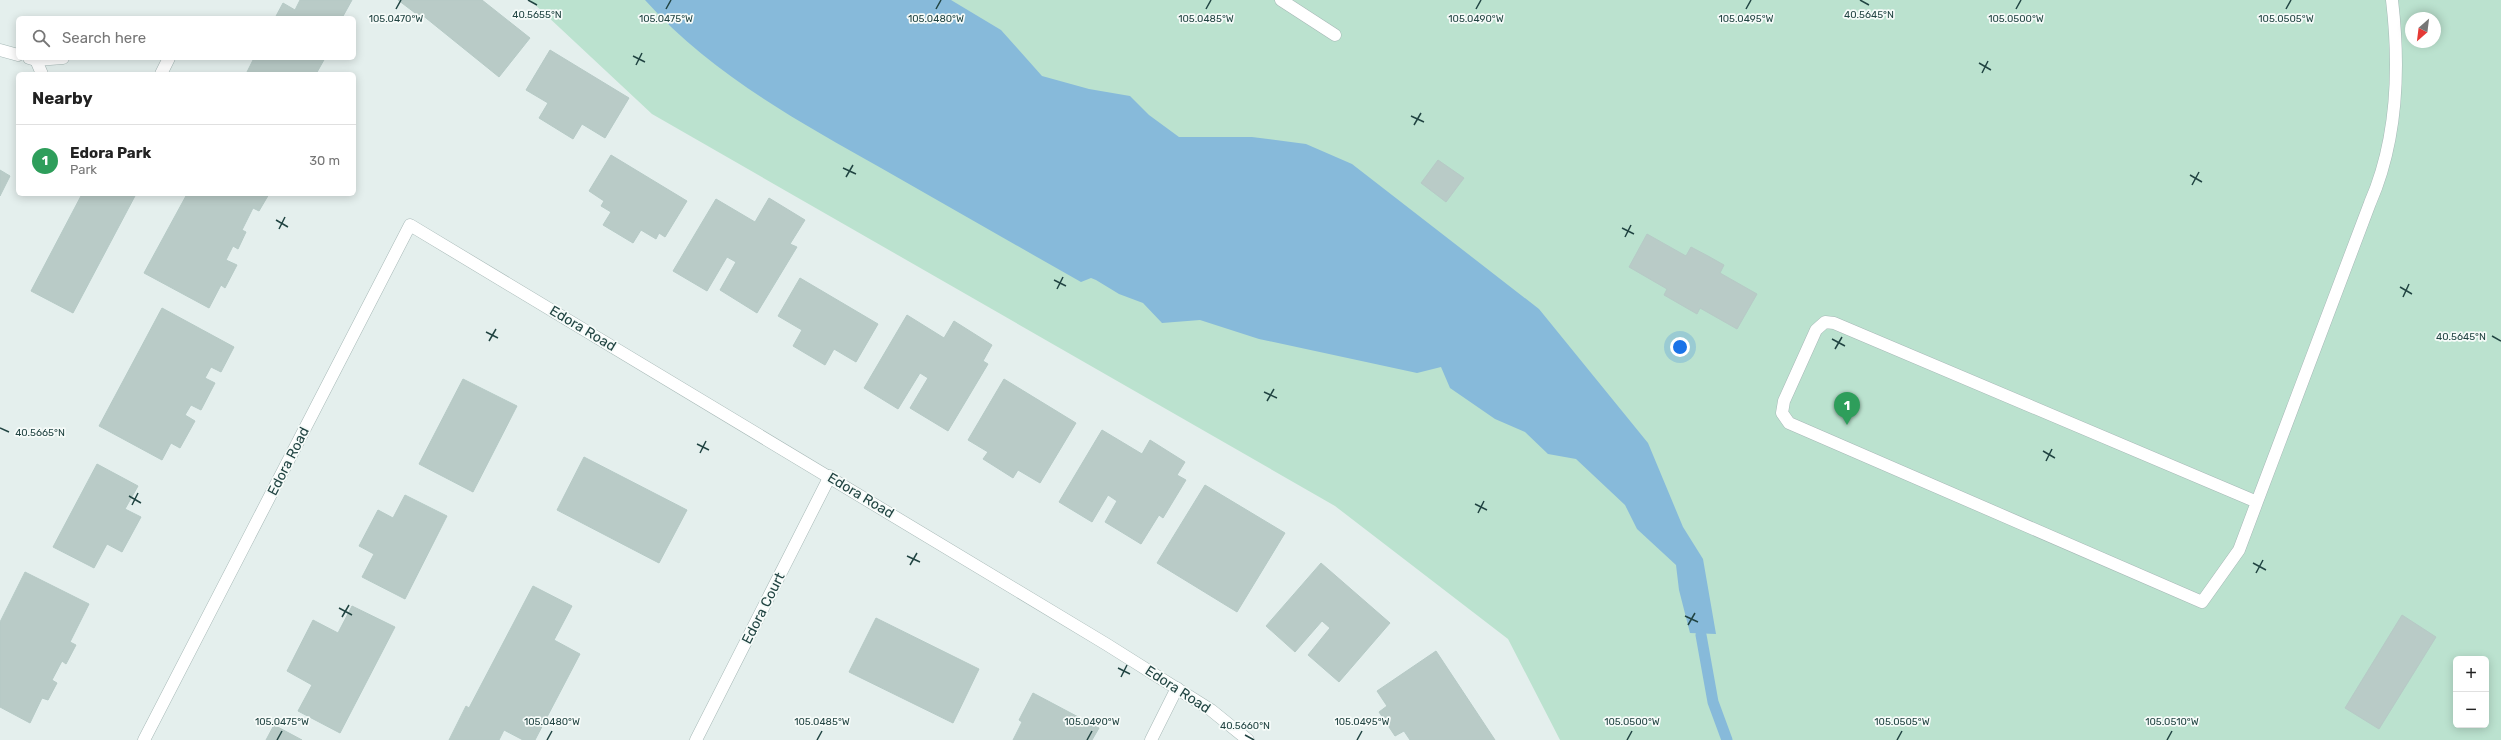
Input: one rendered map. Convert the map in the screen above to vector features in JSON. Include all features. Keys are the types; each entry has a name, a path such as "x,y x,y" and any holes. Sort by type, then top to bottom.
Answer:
{"street":[{"path":"1281,0 1335,35"},
{"path":"2257,502 1834,324 1826,322 1816,330 1784,401 1782,413 1789,423 2202,602 2239,550 2377,187 2385,162 2392,123 2396,84 2396,37 2392,0"},
{"path":"0,50 16,54"},
{"path":"33,60 41,72"},
{"path":"162,72 168,60"},
{"name":"Edora Road","path":"144,740 410,225 830,476 1177,688 1211,710 1248,740"},
{"name":"Edora Court","path":"696,740 830,476"},
{"path":"1151,740 1177,688"}],"green space":[{"path":"530,0 2501,0 2501,740 1560,740 1508,639 1335,506 652,114"}],"water":[{"path":"645,0 951,0 1001,30 1042,76 1089,89 1130,96 1149,115 1179,137 1252,137 1306,144 1352,164 1539,309 1648,443 1683,527 1703,559 1716,634 1690,633 1679,590 1676,565 1637,529 1625,505 1576,459 1548,454 1525,432 1495,419 1450,388 1441,367 1417,373 1259,339 1200,320 1162,323 1143,303 1119,294 1091,278 1081,282 786,113 726,73 697,50 670,26"}],"building":[{"path":"300,0 352,0 343,16 276,16 283,3 295,10"},
{"path":"398,0 482,0 530,38 499,77 421,14 419,16"},
{"path":"550,50 629,98 605,138 582,124 573,139 539,118 548,103 526,90"},
{"path":"253,60 324,60 317,72 247,72"},
{"path":"611,155 687,201 665,237 659,233 656,239 641,230 633,243 603,225 611,212 601,206 604,201 589,191"},
{"path":"1438,160 1464,178 1446,202 1421,183"},
{"path":"0,170 10,176 0,196"},
{"path":"81,196 135,196 73,313 31,291"},
{"path":"186,196 268,196 259,211 253,208 242,230 246,232 238,249 233,246 226,260 237,265 225,288 221,285 209,308 144,273"},
{"path":"769,198 805,220 790,244 797,247 757,313 720,290 736,262 727,257 707,291 673,271 716,199 755,222"},
{"path":"1647,234 1686,256 1691,247 1708,256 1724,265 1720,273 1757,294 1737,329 1700,308 1697,314 1664,295 1667,289 1629,267"},
{"path":"800,278 878,324 856,362 834,349 825,365 793,346 802,330 778,316"},
{"path":"162,308 234,347 221,372 211,367 205,378 215,383 201,410 191,405 185,415 195,421 180,448 171,443 162,460 99,426"},
{"path":"907,315 944,338 954,321 992,345 983,361 988,364 948,431 910,408 928,378 920,373 898,409 864,388"},
{"path":"463,379 517,406 473,492 419,464"},
{"path":"1004,379 1076,423 1040,483 1018,470 1013,478 983,459 988,452 968,440"},
{"path":"1102,430 1142,454 1150,440 1185,462 1177,475 1186,480 1163,518 1159,515 1141,544 1105,522 1117,501 1108,495 1092,522 1059,502"},
{"path":"584,457 687,510 659,563 557,510"},
{"path":"97,464 138,486 125,509 141,517 122,552 107,544 94,568 53,547"},
{"path":"1205,485 1285,533 1237,612 1157,563"},
{"path":"405,495 447,516 405,599 362,577 374,554 359,546 378,510 393,518"},
{"path":"1321,563 1390,623 1339,682 1308,655 1330,628 1322,621 1295,652 1266,626"},
{"path":"25,572 89,604 70,642 76,645 66,664 62,661 52,680 57,683 48,700 42,698 30,723 0,707 0,622"},
{"path":"533,586 572,606 554,640 580,654 535,740 523,740 504,730 499,740 449,740 466,706 469,708"},
{"path":"352,606 395,627 340,733 298,711 312,685 287,671 313,620 338,633"},
{"path":"2402,615 2436,637 2379,729 2345,708"},
{"path":"876,618 979,669 953,723 849,672"},
{"path":"1436,651 1495,740 1410,740 1404,731 1395,736 1379,712 1387,706 1377,691"},
{"path":"1033,693 1099,728 1092,740 1013,740 1022,722 1019,720"},
{"path":"274,725 302,740 266,740"}],"waterway":[{"path":"1701,635 1713,702 1727,740"}],"place":[{"name":"Edora Park","path":"1847,425"}]}
